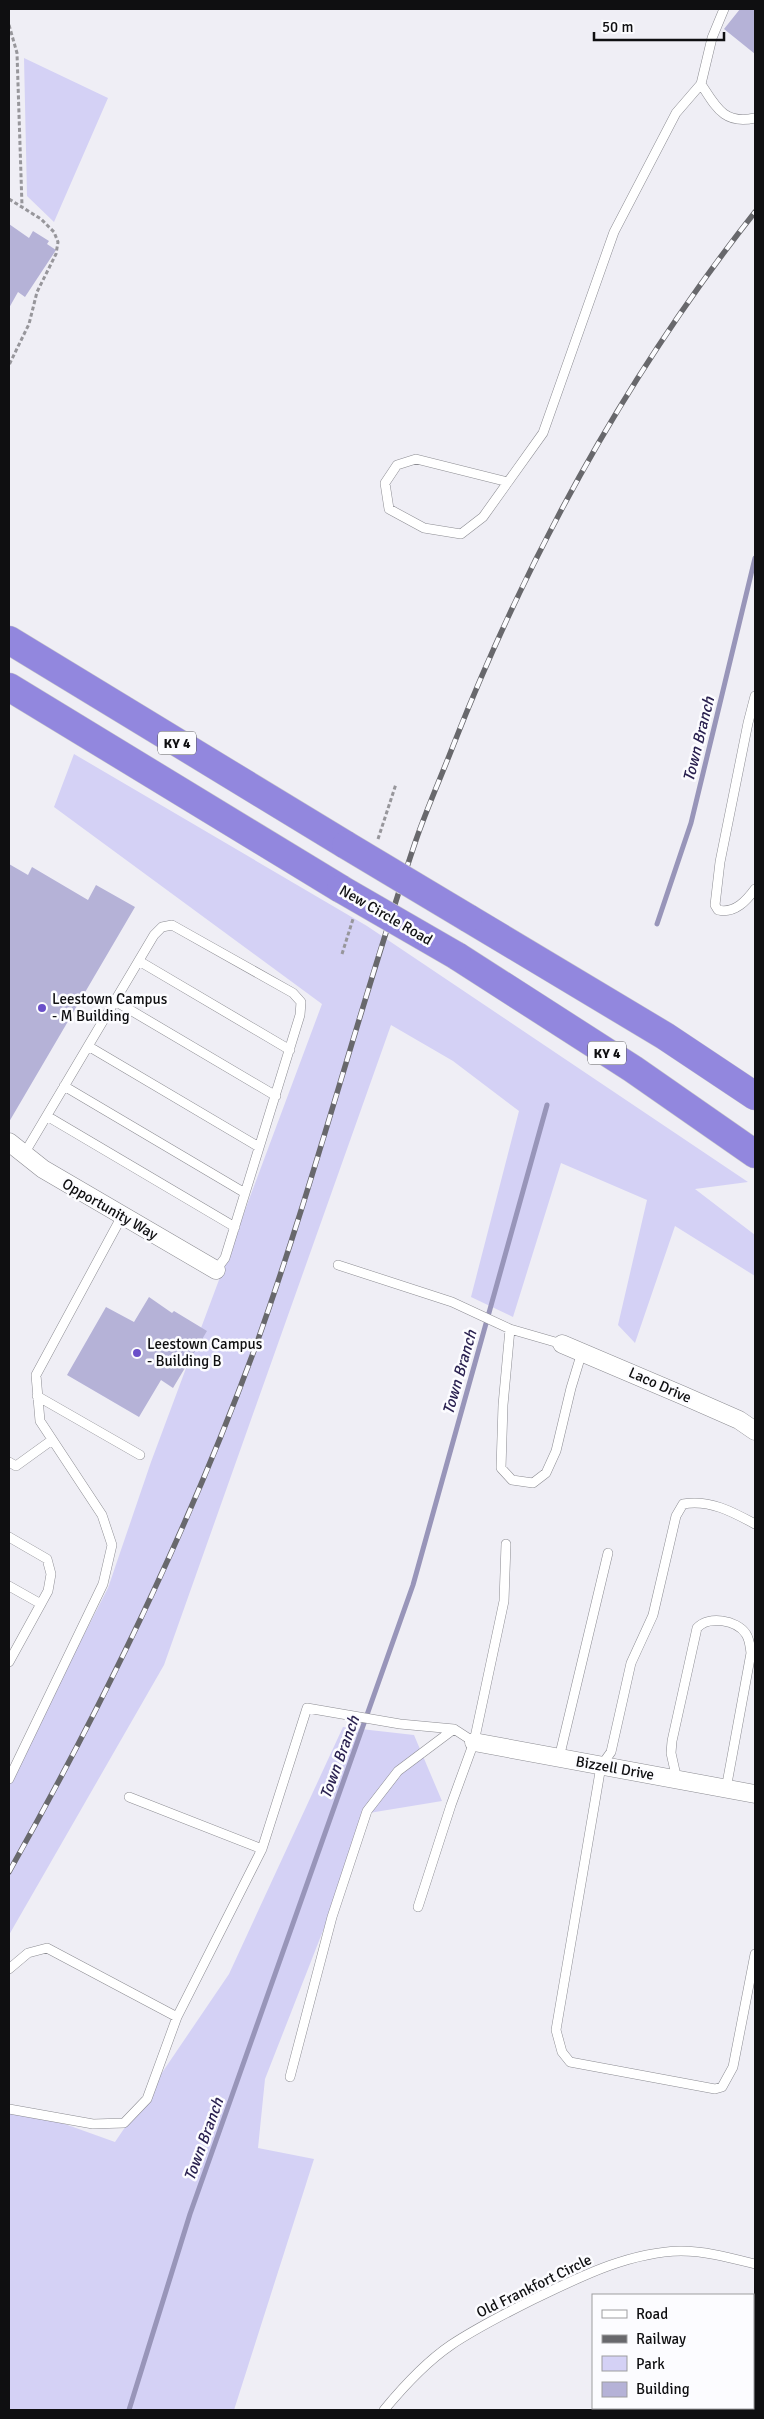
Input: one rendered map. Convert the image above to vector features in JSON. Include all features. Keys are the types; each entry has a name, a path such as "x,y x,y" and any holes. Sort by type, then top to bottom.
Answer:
{"highway":[{"name":"KY 4","path":"9,640 657,1031 755,1096"},
{"name":"New Circle Road","path":"9,687 341,890 457,956 633,1069 755,1154"}],"street":[{"name":"Opportunity Way","path":"9,1142 43,1169 216,1270"},
{"name":"Laco Drive","path":"562,1344 739,1420 755,1431"},
{"name":"Bizzell Drive","path":"474,1742 755,1794"}],"lane":[{"path":"508,482 416,459 397,465 385,483 389,509 424,528 461,534 483,517 508,482 543,433 614,232 676,113 702,84 712,38 724,9"},
{"path":"702,84 720,113 741,121 755,118"},
{"path":"755,696 720,862 715,905 718,910 723,911 738,908 755,888"},
{"path":"24,1154 154,935 162,927 172,925 293,994 301,1002 300,1015 225,1258 216,1270"},
{"path":"139,961 290,1050"},
{"path":"115,1000 276,1096"},
{"path":"88,1046 260,1147"},
{"path":"64,1086 245,1193"},
{"path":"47,1116 235,1226"},
{"path":"9,1778 103,1584 112,1545 102,1515 40,1421 36,1375 122,1216"},
{"path":"338,1265 452,1302 510,1329 562,1344"},
{"path":"510,1329 502,1405 500,1454 501,1468 512,1480 533,1483 546,1473 556,1451 582,1352"},
{"path":"38,1396 140,1455"},
{"path":"9,1462 16,1466 52,1440"},
{"path":"755,1524 719,1506 694,1502 683,1504 676,1516 653,1615 630,1663 611,1752 601,1766 556,2030 562,2052 570,2062 714,2089 722,2087 732,2067 755,1954"},
{"path":"9,1536 47,1559 51,1574 48,1591 12,1646 9,1662"},
{"path":"418,1907 451,1805 474,1742 504,1601 506,1544"},
{"path":"559,1758 608,1553"},
{"path":"9,1586 41,1604"},
{"path":"677,1780 671,1752 672,1741 697,1628 702,1622 715,1619 732,1624 745,1632 749,1638 751,1653 726,1789"},
{"path":"9,2109 93,2124 124,2123 147,2099 177,2016 262,1849 307,1708 400,1724 454,1729 474,1742"},
{"path":"290,2077 332,1917 367,1810 398,1771 454,1729"},
{"path":"129,1797 262,1849"},
{"path":"9,1969 28,1953 47,1948 177,2016"},
{"name":"Old Frankfort Circle","path":"384,2410 402,2388 450,2345 492,2319 591,2272 652,2255 681,2251 721,2256 755,2264"}],"path":[{"path":"9,25 17,53 22,206"},
{"path":"9,199 22,206 54,232 58,242 56,254 37,292 29,324 9,365"}],"green space":[{"path":"24,58 108,98 54,222 27,196"},
{"path":"74,754 367,926 748,1182 695,1189 755,1235 755,1276 675,1226 635,1343 618,1325 647,1200 561,1163 513,1317 471,1297 519,1111 453,1061 391,1025 164,1665 9,1935 9,1780 108,1588 151,1462 322,1004 54,807"},
{"path":"343,1727 414,1735 442,1801 369,1813 265,2079 258,2148 314,2159 234,2410 9,2410 9,2104 115,2142 229,1974"}],"building":[{"path":"740,9 755,9 755,54 724,29"},
{"path":"9,224 29,238 33,231 49,241 47,244 56,250 25,297 18,292 9,308"},
{"name":"Leestown Campus - M Building","path":"9,864 28,875 32,867 88,900 96,885 135,907 9,1122"},
{"name":"Leestown Campus - Building B","path":"149,1297 172,1313 174,1311 207,1331 173,1388 161,1380 139,1417 67,1375 106,1307 134,1322"}],"waterway":[{"name":"Town Branch","path":"657,924 691,823 755,558"},
{"name":"Town Branch","path":"129,2410 190,2214 413,1585 547,1105"}],"railway":[{"path":"9,1872 111,1680 173,1549 229,1416 277,1285 416,840 482,675 548,536 584,468 623,401 665,336 755,212"}],"place":[{"name":"Leestown Campus - M Building","path":"42,1008"},
{"name":"Leestown Campus - Building B","path":"137,1353"}]}
